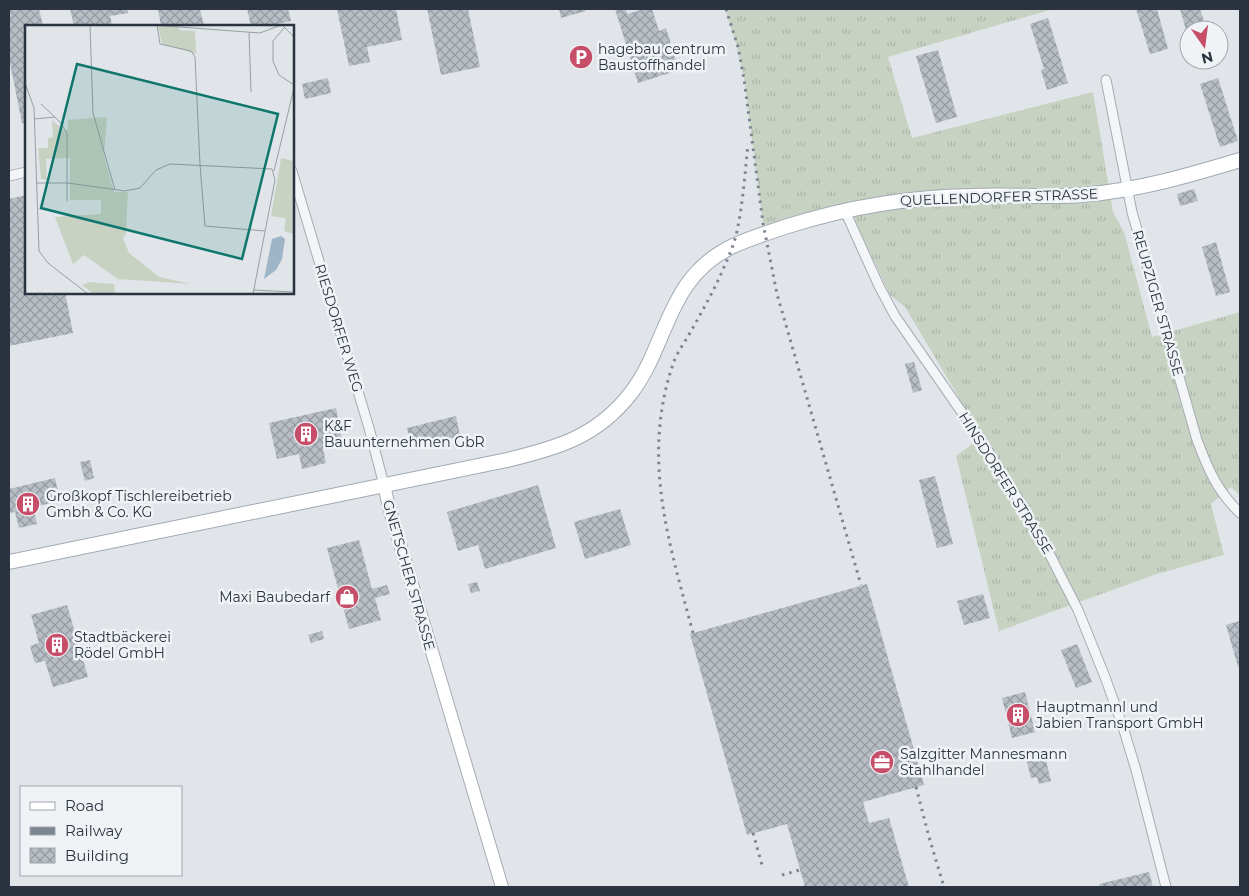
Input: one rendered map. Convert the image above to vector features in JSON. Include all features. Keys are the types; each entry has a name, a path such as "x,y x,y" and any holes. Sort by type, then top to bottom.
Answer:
{"main road":[{"name":"QUELLENDORFER STRASSE","path":"384,485 533,454 560,446 586,434 609,417 640,380 681,292 704,266 722,252 749,240 801,222 893,202 937,197 989,195 1071,196 1099,193 1161,183 1240,160"},
{"name":"GNETSCHER STRASSE","path":"9,562 384,485 502,887"}],"street":[{"name":"REUPZIGER STRASSE","path":"1106,80 1135,221 1197,440 1208,470 1230,504 1240,513"},
{"path":"9,176 25,172"},
{"name":"RIESDORFER WEG","path":"294,179 369,428 384,485"},
{"name":"HINSDORFER STRASSE","path":"845,211 879,286 895,316 1003,474 1036,528 1064,580 1096,654 1120,720 1136,770 1166,887"}],"green space":[{"path":"725,9 1053,9 888,57 912,138 1093,92 1113,212 1124,232 1152,337 1240,312 1240,495 1231,487 1211,504 1224,555 1157,574 999,631 956,456 975,442 958,396 905,307 890,295 848,204 770,226 763,223 744,79 737,47"}],"building":[{"path":"9,9 39,9 43,25 25,25 25,123 22,123 9,58"},
{"path":"70,9 127,9 128,13 110,16 112,25 74,25"},
{"path":"158,9 200,9 204,25 161,25"},
{"path":"247,9 288,9 291,21 273,25 251,25"},
{"path":"337,9 396,9 402,40 367,47 370,62 349,66"},
{"path":"427,9 468,9 480,67 441,75"},
{"path":"559,9 585,9 586,11 561,18"},
{"path":"615,9 626,9 627,14 644,9 652,9 659,31 666,28 679,70 638,83"},
{"path":"1136,9 1157,9 1168,49 1150,54"},
{"path":"1180,9 1200,9 1204,20 1183,20"},
{"path":"1048,18 1068,83 1047,90 1041,70 1044,69 1030,24"},
{"path":"938,50 957,117 936,123 916,56"},
{"path":"328,78 331,93 305,99 302,84"},
{"path":"1218,78 1238,141 1220,147 1200,84"},
{"path":"1194,189 1198,201 1180,206 1177,194"},
{"path":"25,195 25,294 65,294 73,333 9,346 9,199"},
{"path":"1216,242 1230,292 1216,296 1202,247"},
{"path":"914,362 922,390 913,393 905,364"},
{"name":"K&F Bauunternehmen GbR","path":"336,408 343,444 323,449 326,463 302,469 299,454 277,459 269,423"},
{"path":"456,416 460,436 411,448 407,428"},
{"path":"90,460 94,478 85,481 80,462"},
{"path":"935,476 953,544 937,548 919,480"},
{"name":"Großkopf Tischlereibetrieb Gmbh & Co. KG","path":"55,478 60,501 33,507 37,524 19,528 15,512 9,513 9,489"},
{"path":"538,485 556,548 485,569 478,545 458,551 447,512"},
{"path":"620,509 631,545 585,559 574,522"},
{"path":"359,540 372,589 387,585 390,594 375,598 381,620 349,629 327,548"},
{"path":"477,582 480,591 471,593 468,584"},
{"path":"867,584 924,785 863,802 869,823 889,818 909,887 805,887 787,824 747,835 690,634"},
{"path":"983,594 990,618 964,625 957,601"},
{"name":"Stadtbäckerei Rödel GmbH","path":"67,605 88,677 53,687 45,661 35,663 30,646 39,643 31,615"},
{"path":"1239,621 1240,667 1238,667 1226,625"},
{"path":"322,631 324,639 311,643 308,635"},
{"path":"1077,644 1092,682 1076,688 1061,650"},
{"name":"Hauptmannl und Jabien Transport GmbH","path":"1025,692 1035,732 1012,738 1002,698"},
{"path":"1044,753 1051,781 1039,784 1037,777 1031,778 1026,758"},
{"path":"1149,872 1153,887 1100,887 1099,884"}],"railway":[{"path":"726,9 738,47 744,79 763,223 777,294 861,585"},
{"path":"693,633 675,566 662,500 659,467 659,433 664,399 674,361 713,290 734,242 741,210 748,144"},
{"path":"916,787 944,887"},
{"path":"753,833 762,865"},
{"path":"782,875 800,870"}],"place":[{"name":"hagebau centrum Baustoffhandel","path":"581,57"},
{"name":"K&F Bauunternehmen GbR","path":"306,434"},
{"name":"Großkopf Tischlereibetrieb Gmbh & Co. KG","path":"28,504"},
{"name":"Maxi Baubedarf","path":"347,597"},
{"name":"Stadtbäckerei Rödel GmbH","path":"57,645"},
{"name":"Hauptmannl und Jabien Transport GmbH","path":"1018,715"},
{"name":"Salzgitter Mannesmann Stahlhandel","path":"882,762"}]}
